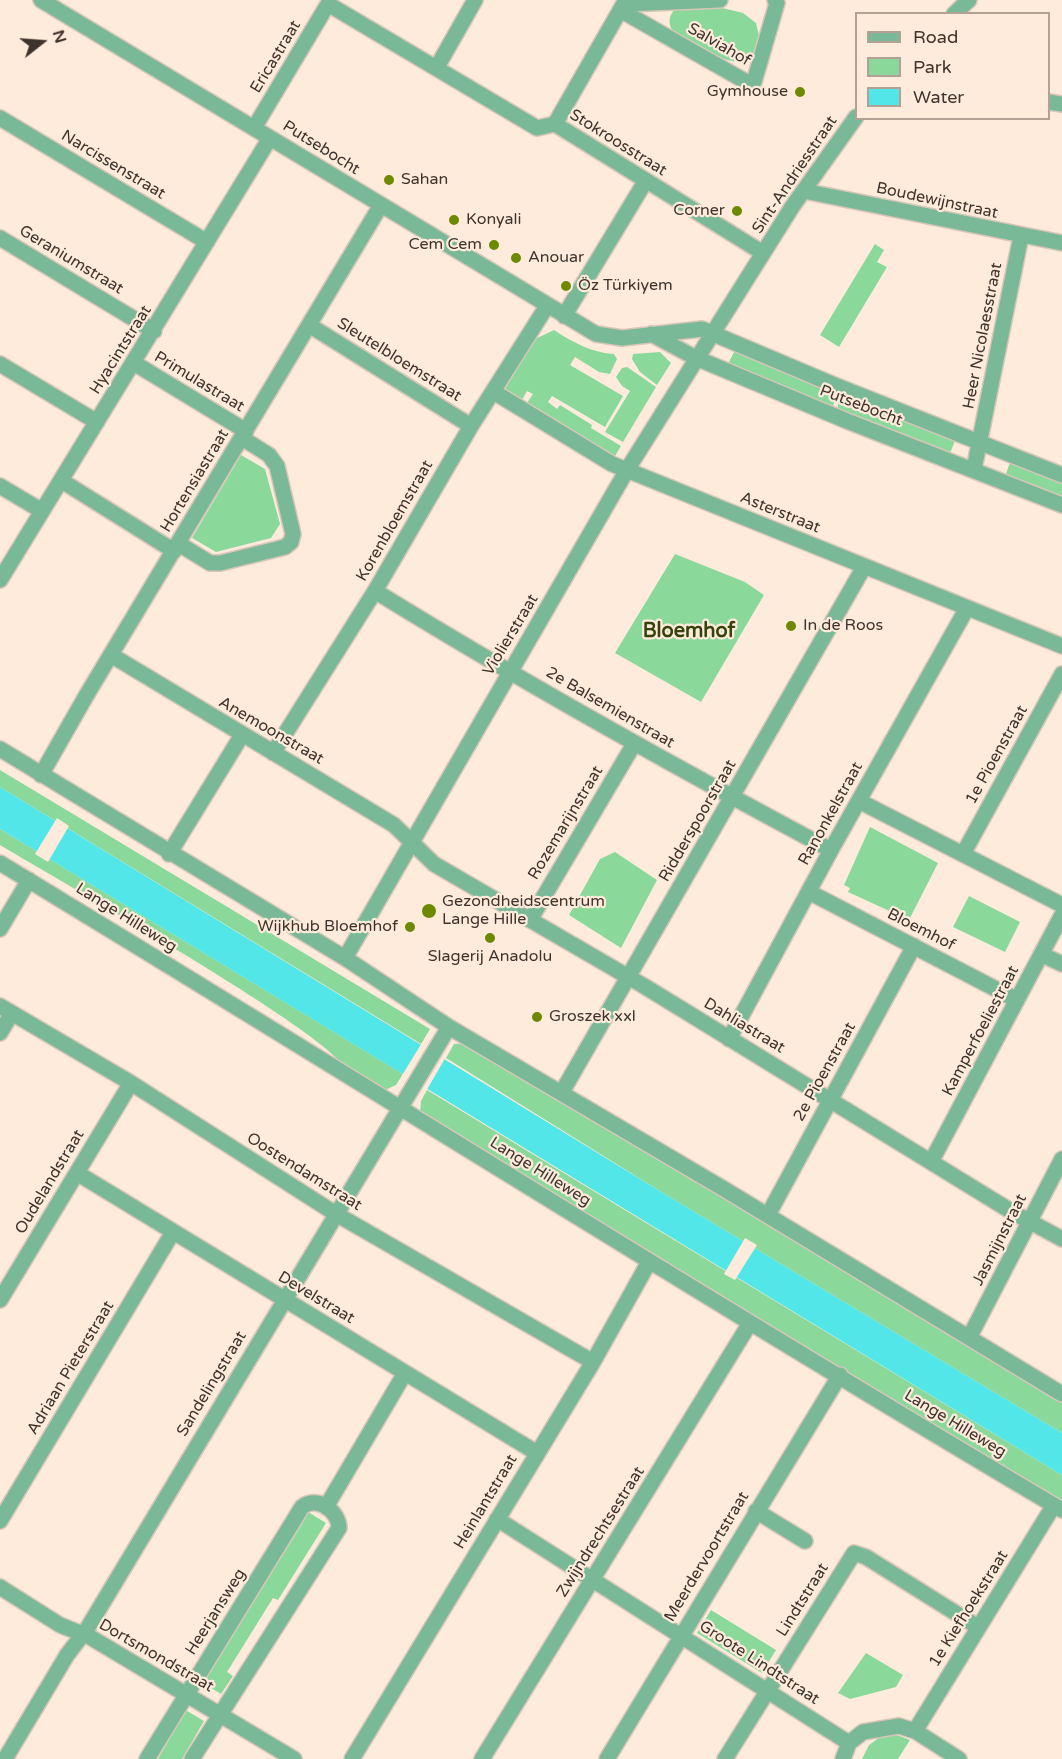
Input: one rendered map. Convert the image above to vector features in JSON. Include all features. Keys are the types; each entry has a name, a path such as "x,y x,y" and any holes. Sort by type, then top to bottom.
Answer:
{"street":[{"name":"Putsebocht","path":"41,0 596,334 608,337 695,328 712,333 832,384 1062,475"},
{"path":"437,68 475,0"},
{"name":"Salviahof","path":"625,5 720,0"},
{"name":"Salviahof","path":"625,5 750,84 754,82 757,72 777,3 775,0"},
{"path":"956,12 969,0"},
{"name":"Ericastraat","path":"254,128 327,2"},
{"name":"Stokroosstraat","path":"327,2 537,128 555,124 645,182 763,253"},
{"path":"555,124 625,5"},
{"name":"Narcissenstraat","path":"0,118 207,243"},
{"name":"Sint-Andriesstraat","path":"712,333 804,191 855,118"},
{"name":"Hyacintstraat","path":"0,580 270,138"},
{"path":"564,316 645,182"},
{"name":"Boudewijnstraat","path":"804,191 1062,243"},
{"name":"Hortensiastraat","path":"41,775 381,205"},
{"name":"Heer Nicolaesstraat","path":"974,469 1021,236"},
{"name":"Geraniumstraat","path":"0,238 154,331"},
{"name":"Korenbloemstraat","path":"273,753 375,591 471,426 547,306"},
{"name":"Sleutelbloemstraat","path":"309,325 471,426"},
{"name":"Violierstraat","path":"345,958 627,470 712,333"},
{"name":"Putsebocht","path":"651,334 696,358 1062,506"},
{"name":"Primulastraat","path":"134,363 244,435"},
{"path":"0,364 97,422"},
{"name":"Asterstraat","path":"494,392 627,470 1062,646"},
{"path":"62,481 176,547 210,562 220,563 285,547 291,542 293,534 277,466 269,454 244,435"},
{"path":"0,486 42,511"},
{"name":"Ridderspoorstraat","path":"562,1092 864,567"},
{"name":"2e Balsemienstraat","path":"375,591 509,673 535,685 634,744 831,850"},
{"name":"Ranonkelstraat","path":"729,1039 831,850 967,608"},
{"name":"Anemoonstraat","path":"111,655 394,825 410,842"},
{"name":"1e Pioenstraat","path":"963,854 1062,674"},
{"path":"169,854 242,735"},
{"name":"Rozemarijnstraat","path":"530,920 634,744"},
{"path":"0,749 169,854 345,958 446,1032 562,1092 970,1336 1062,1394"},
{"path":"859,801 1062,905"},
{"name":"Dahliastraat","path":"410,842 434,864 830,1099 1030,1222 1062,1239"},
{"name":"Lange Hilleweg","path":"0,863 523,1181 649,1262 1058,1508"},
{"path":"0,929 29,880"},
{"name":"Bloemhof","path":"808,892 1017,1000"},
{"name":"Kamperfoeliestraat","path":"931,1162 1043,955 1062,915"},
{"name":"2e Pioenstraat","path":"768,1215 914,946"},
{"path":"1043,955 1062,964"},
{"path":"0,1033 6,1009"},
{"name":"Oostendamstraat","path":"6,1009 131,1083 336,1214 593,1362"},
{"name":"Sandelingstraat","path":"5,1759 446,1032"},
{"name":"Oudelandstraat","path":"0,1300 131,1083"},
{"name":"Jasmijnstraat","path":"970,1336 1062,1159"},
{"name":"Develstraat","path":"76,1173 537,1453"},
{"name":"Adriaan Pieterstraat","path":"0,1521 173,1232"},
{"name":"Heinlantstraat","path":"352,1759 593,1362 649,1262"},
{"name":"Zwijndrechtsestraat","path":"482,1759 750,1323"},
{"path":"192,1759 339,1528 338,1521 326,1507 405,1373"},
{"name":"Meerdervoortstraat","path":"607,1759 840,1376"},
{"name":"Heerjansweg","path":"147,1759 302,1507 315,1502 326,1507"},
{"name":"1e Kiefhoekstraat","path":"915,1731 978,1627 1058,1508"},
{"path":"756,1511 805,1541"},
{"name":"Groote Lindtstraat","path":"496,1519 682,1634 849,1743"},
{"name":"Lindtstraat","path":"725,1759 854,1553 866,1557 978,1627"},
{"name":"Dortsmondstraat","path":"0,1587 60,1625 186,1694 294,1759"},
{"path":"843,1759 849,1743 863,1732 899,1726 915,1731 959,1759"}],"green space":[{"path":"714,6 743,13 756,23 760,40 754,56 741,61 726,60 690,43 671,28 670,18 674,10"},
{"path":"875,244 884,250 877,262 887,267 839,347 820,335"},
{"path":"554,330 598,352 614,354 617,359 610,374 599,372 575,357 570,365 623,396 605,427 552,396 548,402 557,409 560,405 621,446 615,456 527,403 533,394 527,391 522,400 505,389 535,339"},
{"path":"738,350 835,391 837,394 833,406 828,407 728,364 734,352"},
{"path":"660,352 671,363 657,385 640,372 632,359 633,354"},
{"path":"627,367 656,387 623,442 605,432 630,391 622,386 616,377 622,368"},
{"path":"840,395 952,437 955,441 950,453 837,410"},
{"path":"241,455 265,469 280,524 271,538 216,552 192,538"},
{"path":"1010,462 1062,482 1062,502 1005,477"},
{"path":"675,554 745,582 764,595 701,702 615,653"},
{"path":"0,770 430,1029 421,1044 0,787"},
{"path":"870,827 938,863 909,920 848,892 850,888 844,885"},
{"path":"0,829 403,1074 396,1085 383,1091 343,1067 327,1049 242,990 0,845"},
{"path":"615,852 657,880 621,948 569,915 600,859"},
{"path":"969,896 1020,922 1005,952 953,927"},
{"path":"468,1043 1062,1402 1062,1433 663,1193 446,1058 454,1044"},
{"path":"427,1090 1062,1475 1062,1503 420,1113 421,1101"},
{"path":"305,1510 326,1523 278,1600 273,1598 227,1672 233,1676 221,1694 198,1680 276,1556 281,1558 302,1524 298,1521"},
{"path":"711,1610 776,1650 762,1673 697,1633"},
{"path":"866,1653 903,1675 896,1687 850,1699 838,1693"},
{"path":"182,1708 204,1721 182,1759 158,1759 170,1738 166,1735"},
{"path":"883,1735 897,1735 910,1740 898,1759 862,1759 869,1745"}],"water":[{"path":"0,787 663,1193 1062,1433 1062,1475 0,829"}],"pier":[{"path":"57,818 69,826 48,862 35,854"},
{"path":"423,1041 447,1055 425,1093 401,1077"},
{"path":"745,1238 757,1245 735,1280 724,1274"}],"place":[{"name":"Gymhouse","path":"800,92"},
{"name":"Sahan","path":"389,180"},
{"name":"Corner","path":"737,211"},
{"name":"Konyali","path":"454,220"},
{"name":"Cem Cem","path":"494,245"},
{"name":"Anouar","path":"516,258"},
{"name":"Öz Türkiyem","path":"566,286"},
{"name":"In de Roos","path":"791,626"},
{"name":"Gezondheidscentrum Lange Hille","path":"429,911"},
{"name":"Wijkhub Bloemhof","path":"410,927"},
{"name":"Slagerij Anadolu","path":"490,938"},
{"name":"Groszek xxl","path":"537,1017"}],"district":[{"name":"Bloemhof","path":"689,632"}]}
